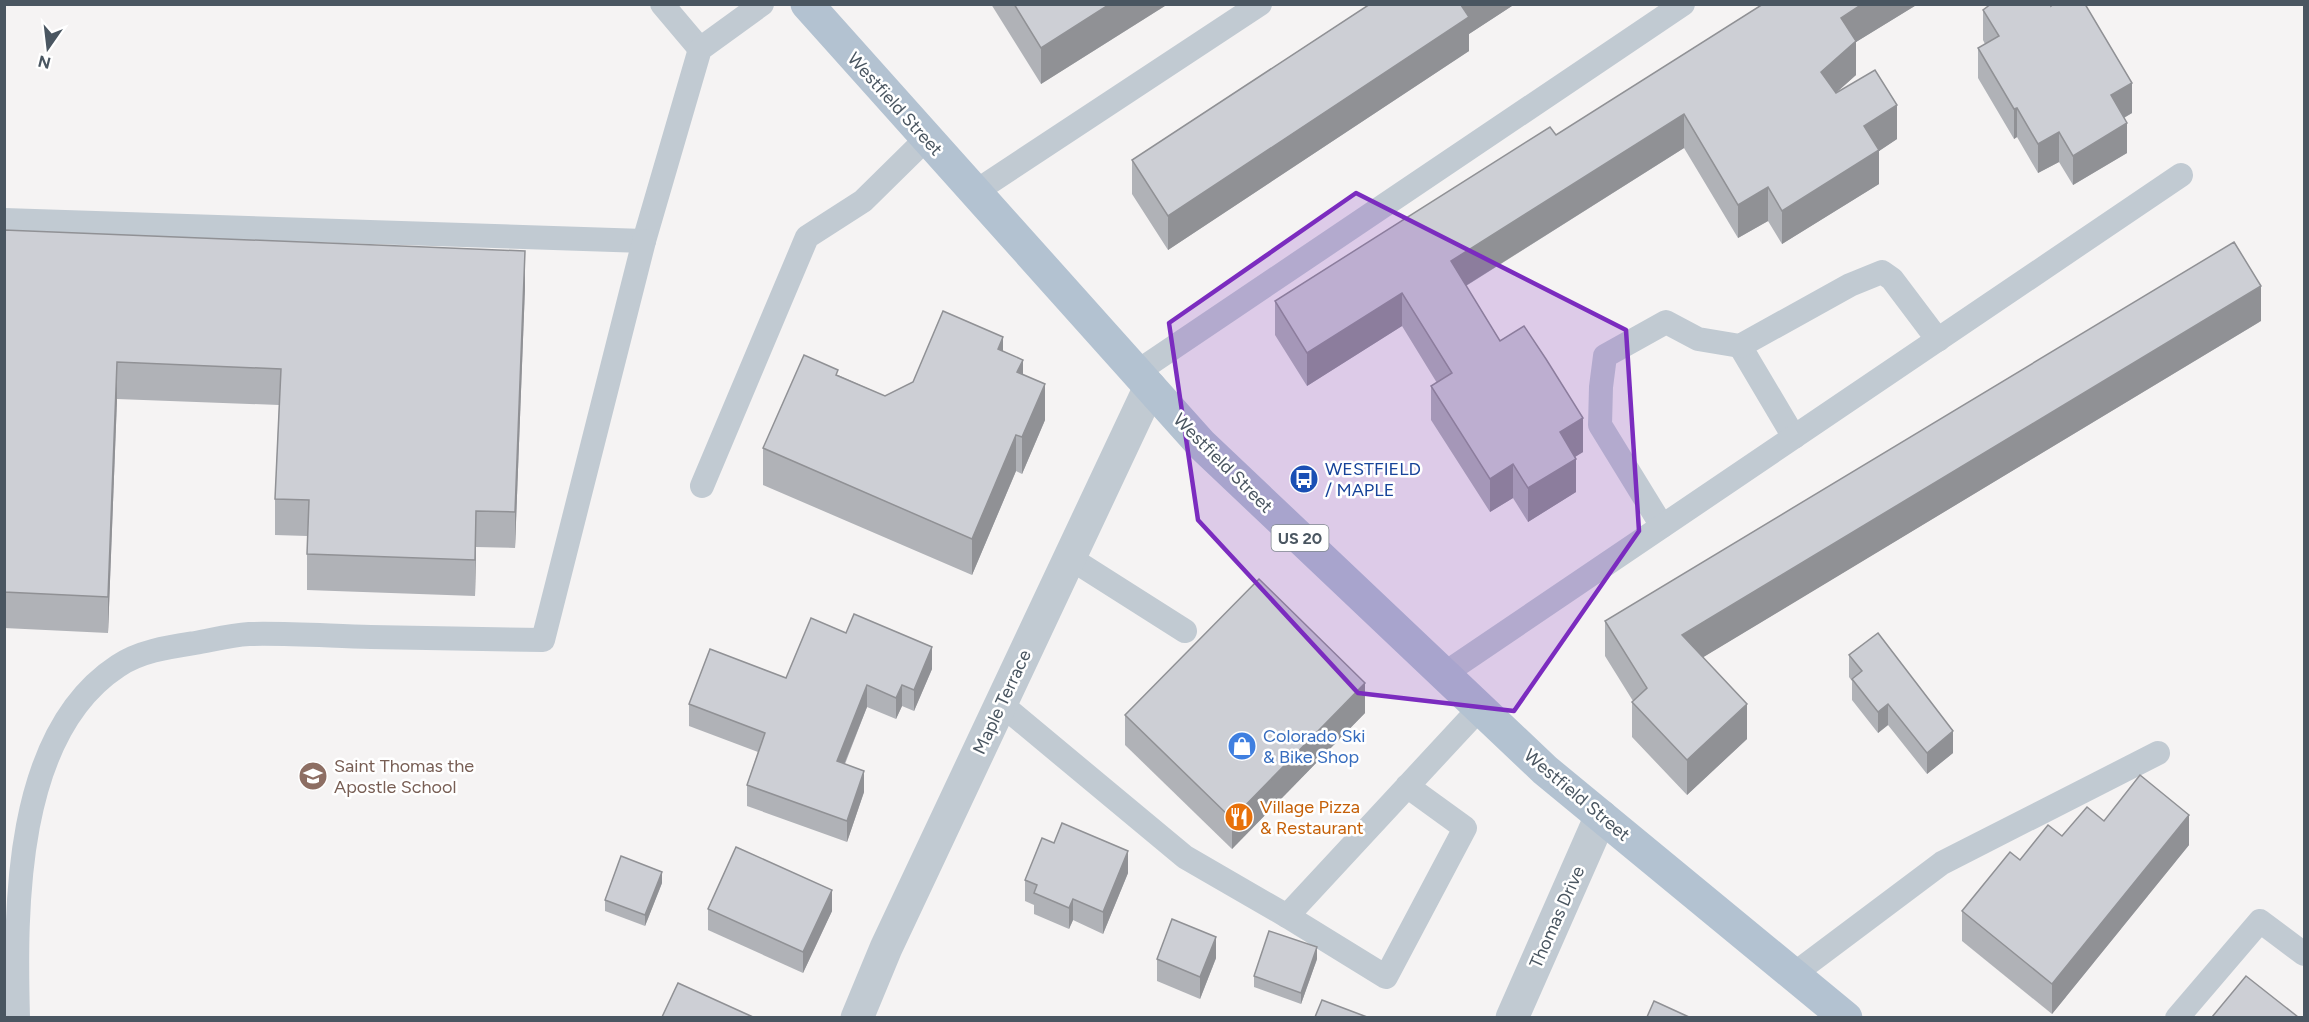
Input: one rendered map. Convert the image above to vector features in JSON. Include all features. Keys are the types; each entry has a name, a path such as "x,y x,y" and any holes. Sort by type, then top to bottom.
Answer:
{"main road":[{"name":"Westfield Street","path":"807,4 1201,444 1545,771 1846,1017"}],"street":[{"name":"Maple Terrace","path":"856,1017 886,948 1070,558 1143,380"},
{"name":"Thomas Drive","path":"1512,1017 1601,816"}],"lane":[{"path":"662,4 700,49"},
{"path":"18,1017 16,950 20,879 40,777 58,732 96,684 118,665 158,648 247,634 543,640 644,241 700,49 762,4"},
{"path":"975,192 1260,4"},
{"path":"1143,380 1683,4"},
{"path":"702,486 807,237 863,201 926,139"},
{"path":"1444,674 2181,175"},
{"path":"4,220 644,241"},
{"path":"1662,526 1600,425 1605,356 1666,322 1698,339 1740,346 1850,285 1882,272 1892,279 1938,340"},
{"path":"1740,346 1794,437"},
{"path":"1070,558 1185,631"},
{"path":"1001,704 1185,857 1386,977 1465,828 1407,786"},
{"path":"1287,916 1480,708"},
{"path":"1794,974 1942,863 2158,753"},
{"path":"2177,1017 2260,921 2304,954"}],"highlighted area":[{"path":"1356,193 1626,330 1639,531 1514,711 1358,693 1198,520 1169,323"}],"building":[{"path":"1014,4 1110,4 1041,48"},
{"path":"1370,4 1462,4 1469,17 1168,216 1132,160"},
{"path":"1763,4 1862,4 1841,18 1856,41 1821,72 1836,93 1875,70 1897,105 1864,126 1879,150 1782,211 1768,187 1738,205 1684,114 1451,261 1500,341 1524,326 1546,359 1583,418 1560,432 1576,459 1528,488 1513,464 1490,479 1431,386 1452,373 1402,293 1307,353 1275,301 1550,127 1556,135"},
{"path":"1991,4 2051,4 2051,6 2054,4 2085,4 2132,83 2111,95 2127,123 2073,156 2059,132 2038,144 2017,108 2014,109 1978,48 1999,36 1983,10"},
{"path":"4,230 525,251 515,512 476,511 475,560 307,554 309,500 275,499 281,369 117,362 108,597 4,592"},
{"path":"2234,242 2261,286 1682,635 1747,704 1687,760 1632,702 1647,688 1605,621"},
{"path":"943,311 1003,337 998,349 1023,360 1017,372 1045,384 1022,437 1016,435 972,539 763,448 804,355 838,370 836,375 885,396 913,382"},
{"path":"1259,579 1365,683 1232,819 1125,715"},
{"path":"854,614 932,647 914,690 902,685 896,698 867,685 837,761 864,771 847,821 747,785 765,733 689,704 710,649 786,678 811,618 846,633"},
{"path":"1878,633 1953,731 1927,753 1888,704 1878,712 1852,679 1862,671 1849,655"},
{"path":"2140,775 2189,815 2052,984 1962,911 2010,852 2020,860 2048,825 2062,836 2087,807 2104,821"},
{"path":"1062,823 1128,851 1103,912 1073,899 1069,908 1034,893 1037,885 1025,880 1042,838 1054,843"},
{"path":"736,847 832,890 803,952 708,909"},
{"path":"621,856 662,872 645,915 605,900"},
{"path":"1172,919 1216,937 1200,977 1157,959"},
{"path":"1269,931 1317,947 1301,993 1254,976"},
{"path":"2246,976 2298,1017 2212,1017"},
{"path":"678,983 753,1017 662,1017"},
{"path":"1322,1000 1367,1017 1315,1017"},
{"path":"1654,1001 1689,1017 1647,1017"}],"place":[{"name":"WESTFIELD / MAPLE","path":"1304,479"},
{"name":"Colorado Ski & Bike Shop","path":"1242,746"},
{"name":"Saint Thomas the Apostle School","path":"313,776"},
{"name":"Village Pizza & Restaurant","path":"1239,817"}]}
